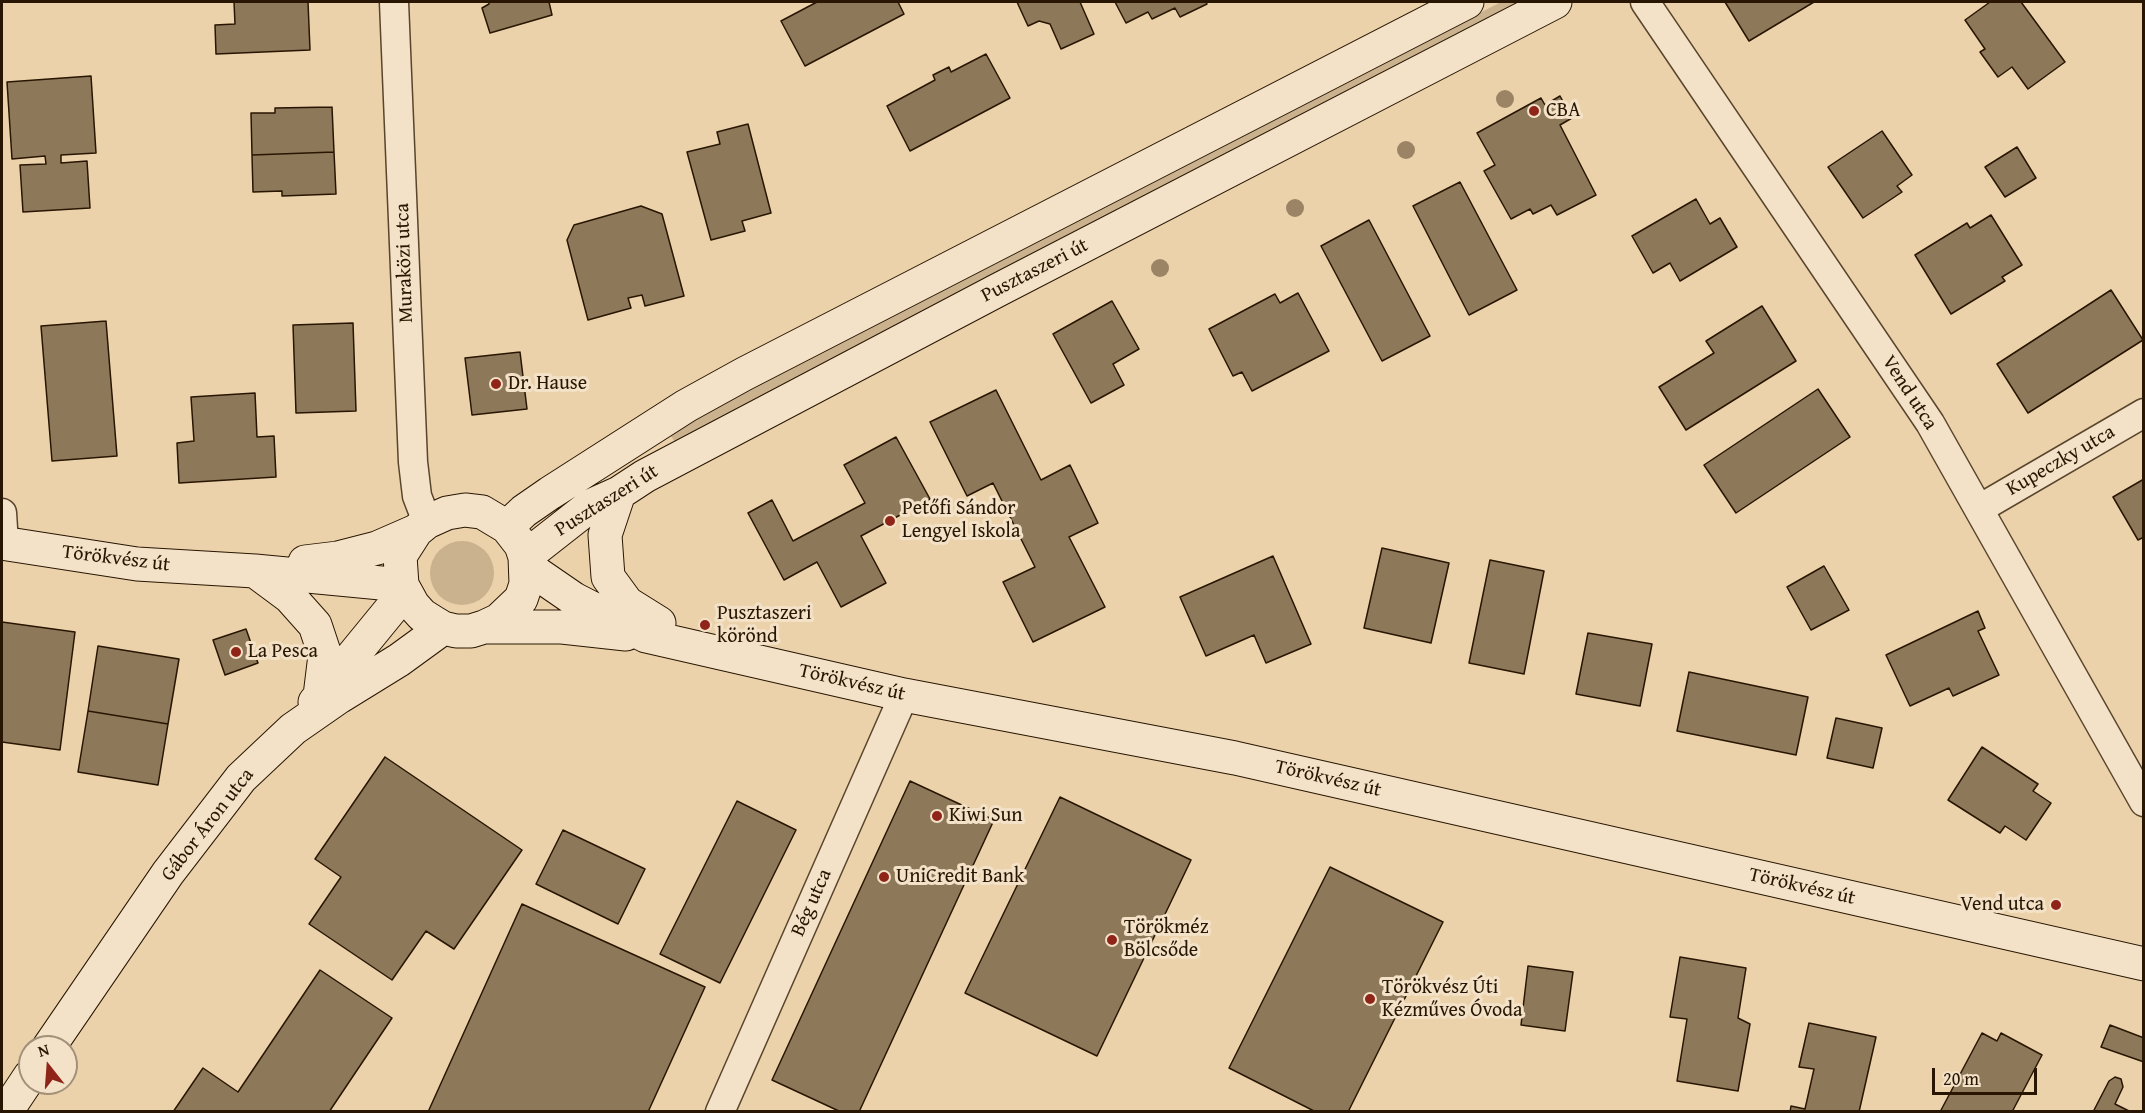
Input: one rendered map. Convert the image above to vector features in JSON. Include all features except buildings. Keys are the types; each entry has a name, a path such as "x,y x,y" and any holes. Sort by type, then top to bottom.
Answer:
{"street":[{"name":"Muraközi utca","path":"394,2 413,462 421,527"},
{"name":"Pusztaszeri út","path":"507,527 524,511 696,401 1467,2"},
{"name":"Pusztaszeri út","path":"526,561 590,506 619,493 645,476 1555,2"},
{"name":"Vend utca","path":"1645,2 1930,423 2144,802"},
{"name":"Kupeczky utca","path":"1979,509 2144,414"},
{"path":"619,493 605,535 608,577 627,603 696,646"},
{"path":"465,510 482,512 507,527 521,545 526,561 526,584 521,599 504,616 471,631 443,628 422,615 403,588 400,556 421,527 447,513 465,510"},
{"name":"Törökvész út","path":"243,570 338,558 377,548 421,527"},
{"name":"Törökvész út","path":"2,533 137,564 243,570 403,588"},
{"name":"Törökvész út","path":"526,561 574,599 646,636 903,695 1234,758 2144,964"},
{"path":"243,570 290,597 315,625 325,655 320,696"},
{"path":"293,729 403,588"},
{"path":"484,627 562,627 646,636"},
{"name":"Gábor Áron utca","path":"57,1035 168,873 241,778 293,729 399,660 443,628"},
{"name":"Bég utca","path":"720,1112 903,695"},
{"path":"6,1112 18,1094"}],"shaded area":[{"path":"1501,2 1529,2 676,443 667,431"},
{"path":"462,541 474,543 485,550 492,561 494,573 492,585 485,596 474,603 462,605 450,603 439,596 432,585 430,573 432,561 439,550 450,543"}],"place":[{"name":"CBA","path":"1534,111"},
{"name":"Dr. Hause","path":"496,384"},
{"name":"Petőfi Sándor Lengyel Iskola","path":"890,521"},
{"name":"Pusztaszeri körönd","path":"705,625"},
{"name":"La Pesca","path":"236,652"},
{"name":"Kiwi Sun","path":"937,816"},
{"name":"UniCredit Bank","path":"884,877"},
{"name":"Vend utca","path":"2056,905"},
{"name":"Törökméz Bölcsőde","path":"1112,940"},
{"name":"Törökvész Úti Kézműves Óvoda","path":"1370,999"}]}
